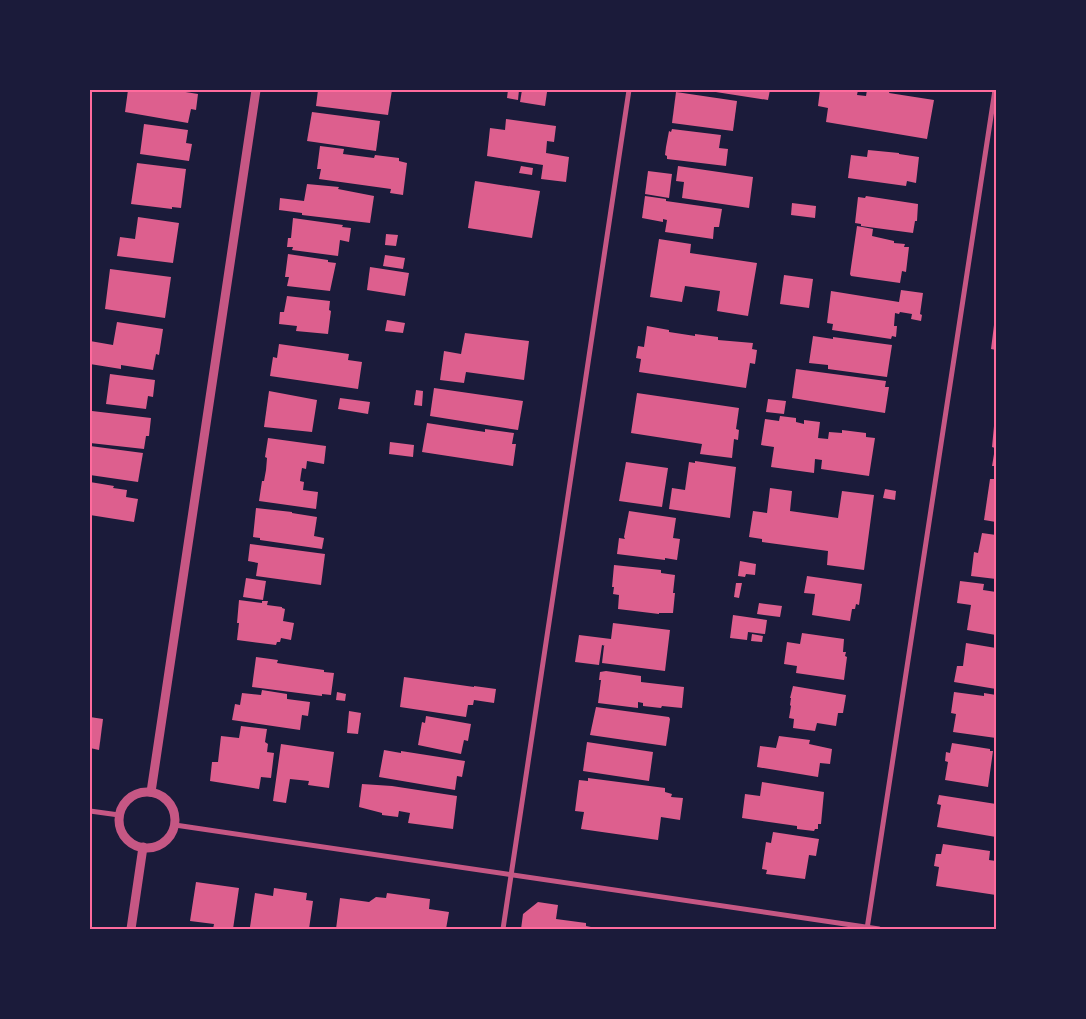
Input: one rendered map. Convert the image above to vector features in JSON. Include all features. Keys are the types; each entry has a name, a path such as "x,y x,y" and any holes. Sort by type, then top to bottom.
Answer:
{"street":[{"path":"151,792 256,90"},
{"path":"503,929 629,90"},
{"path":"867,928 995,90"},
{"path":"151,792 160,794 167,800 175,816 175,825 172,833 160,845 143,848 134,845 121,833 119,815 121,807 134,794 151,792"},
{"path":"90,811 119,815"},
{"path":"175,825 879,929"},
{"path":"131,929 143,848"}],"building":[{"path":"128,90 173,90 198,94 196,110 191,109 188,123 125,112"},
{"path":"318,90 392,90 388,115 316,106"},
{"path":"508,90 519,90 518,100 507,98"},
{"path":"522,90 547,92 545,106 520,102"},
{"path":"703,90 770,90 768,100"},
{"path":"820,90 858,90 857,95 866,96 867,90 890,90 889,93 934,100 927,139 826,122 828,108 818,106"},
{"path":"676,92 737,101 733,131 672,123"},
{"path":"312,112 380,121 376,151 307,141"},
{"path":"506,119 556,126 554,142 547,141 546,153 569,157 566,182 541,179 543,165 487,156 490,128 505,130"},
{"path":"144,124 188,130 186,143 192,144 189,161 140,154"},
{"path":"672,129 721,135 719,148 728,149 726,166 667,159 665,155 666,147 669,131 671,132"},
{"path":"320,146 344,149 343,154 374,158 375,155 399,158 399,161 407,163 403,195 390,193 391,189 319,179 321,169 317,169"},
{"path":"868,150 919,157 916,183 907,181 906,186 848,178 851,155 867,157"},
{"path":"137,163 186,169 181,208 172,207 172,209 131,204"},
{"path":"521,166 533,168 532,175 519,173"},
{"path":"678,166 753,177 749,208 682,198 684,182 676,181"},
{"path":"648,171 672,174 669,198 645,194"},
{"path":"475,181 540,191 532,238 468,228"},
{"path":"307,184 339,187 338,189 374,196 370,223 302,215 302,213 279,210 280,198 304,201"},
{"path":"645,196 722,209 719,227 714,227 713,239 665,232 667,220 663,219 663,222 642,218"},
{"path":"866,196 918,204 917,221 915,221 913,233 861,226 861,224 855,223 858,197 865,198"},
{"path":"792,203 816,206 815,218 791,215"},
{"path":"138,217 179,223 173,263 117,256 120,237 135,239"},
{"path":"293,218 343,225 342,227 351,228 349,242 340,240 338,256 292,250 293,247 287,247 288,238 291,238"},
{"path":"857,226 873,229 872,236 894,241 894,243 905,244 904,247 909,247 906,272 902,271 900,283 851,276"},
{"path":"386,234 398,235 396,246 385,245"},
{"path":"659,239 691,244 690,253 757,263 748,316 717,311 720,291 685,286 682,302 650,297"},
{"path":"288,254 336,263 330,291 287,286 289,277 285,277"},
{"path":"385,255 405,258 403,269 383,266"},
{"path":"370,267 409,273 405,296 367,290"},
{"path":"110,269 171,277 165,318 105,309"},
{"path":"784,275 813,279 809,308 780,304"},
{"path":"901,290 923,293 920,314 922,315 921,321 911,319 912,314 895,313 894,326 897,326 896,337 892,336 891,339 832,330 833,324 827,323 831,291 899,302"},
{"path":"287,296 330,301 329,310 331,311 328,334 296,331 297,326 279,324 280,312 284,312"},
{"path":"387,320 405,323 403,333 385,331"},
{"path":"117,322 163,329 159,355 156,354 153,370 121,365 121,369 90,364 90,341 113,345"},
{"path":"994,325 996,325 996,350 991,349"},
{"path":"647,326 669,330 669,332 718,337 718,340 753,343 752,349 757,350 755,364 750,363 746,388 639,372 641,359 636,358 638,346 644,347"},
{"path":"465,333 529,341 524,380 466,372 464,383 440,380 444,351 461,354"},
{"path":"813,336 892,345 887,377 828,369 828,365 809,363"},
{"path":"279,344 349,354 348,360 362,362 358,389 270,376 273,357 277,358"},
{"path":"796,369 886,381 885,387 889,387 885,413 792,398"},
{"path":"110,374 155,380 153,397 148,396 146,409 106,404"},
{"path":"434,388 523,401 518,430 430,416"},
{"path":"416,390 423,391 422,406 414,405"},
{"path":"269,391 317,400 312,432 264,427"},
{"path":"637,393 739,408 736,429 739,430 738,440 734,439 732,458 700,454 702,444 631,433"},
{"path":"340,398 370,402 368,414 338,409"},
{"path":"768,399 786,401 784,414 766,412"},
{"path":"92,411 151,418 149,436 146,436 144,449 90,443"},
{"path":"780,416 796,418 796,422 804,424 804,420 820,422 818,438 828,439 829,432 842,433 842,430 866,433 866,437 875,438 869,476 821,469 822,460 815,459 814,473 771,467 774,447 761,445 765,419 779,421"},
{"path":"427,423 485,432 485,429 514,433 512,444 516,444 513,466 422,452"},
{"path":"994,426 996,427 996,466 992,466 995,448 992,447"},
{"path":"268,438 326,446 324,464 307,461 306,469 302,468 301,474 300,481 304,482 303,490 318,492 316,509 259,501 266,470 267,458 265,457"},
{"path":"390,442 414,445 413,457 389,454"},
{"path":"90,446 143,453 138,482 90,475"},
{"path":"695,461 736,467 730,518 669,509 672,488 685,490 689,462 695,463"},
{"path":"626,462 668,468 662,507 619,501"},
{"path":"990,479 996,479 996,522 984,520"},
{"path":"90,482 127,490 126,497 138,499 134,522 90,515"},
{"path":"770,488 792,491 790,511 838,518 842,491 874,495 864,570 827,565 828,551 762,542 762,539 749,537 753,511 767,513"},
{"path":"885,489 896,491 895,500 883,498"},
{"path":"256,508 317,517 314,536 324,538 322,549 260,540 260,538 253,537"},
{"path":"629,511 676,518 673,538 680,539 677,560 617,554 619,538 625,539"},
{"path":"982,533 996,535 996,579 971,576 974,552 978,553"},
{"path":"250,544 325,554 321,585 256,576 258,563 248,561"},
{"path":"740,561 756,564 755,575 746,574 745,577 738,576"},
{"path":"614,565 661,570 661,573 675,575 673,613 659,614 618,609 619,595 613,594 614,587 612,587"},
{"path":"807,576 862,584 859,605 856,604 855,609 852,609 850,621 812,615 815,594 804,593"},
{"path":"246,578 266,581 263,600 243,597"},
{"path":"960,581 984,584 983,590 996,592 996,635 967,630 971,605 957,603"},
{"path":"736,583 742,583 739,598 734,597"},
{"path":"239,600 262,603 262,601 268,601 267,605 285,609 283,621 294,623 291,640 281,638 280,642 277,642 276,645 237,640"},
{"path":"759,603 782,606 780,617 757,614"},
{"path":"733,615 767,620 765,634 748,632 747,640 730,638"},
{"path":"613,623 670,630 665,671 602,663 605,646 602,645 599,665 575,662 579,635 611,639"},
{"path":"802,633 844,639 843,652 846,652 845,656 847,657 844,680 796,673 797,666 784,664 787,642 800,644"},
{"path":"752,634 763,636 762,642 751,641"},
{"path":"966,643 996,648 996,689 954,682 957,666 963,666"},
{"path":"256,657 278,660 277,663 334,673 331,695 322,694 322,696 252,687"},
{"path":"606,671 641,676 641,682 684,687 682,708 643,706 643,703 638,702 638,708 598,703 601,680 599,680 600,672"},
{"path":"404,677 496,689 494,703 474,700 473,705 468,705 466,717 400,707"},
{"path":"793,686 846,695 843,713 838,713 836,726 817,723 815,731 793,728 794,719 789,718"},
{"path":"262,690 287,694 287,699 310,702 308,716 302,715 300,730 232,720 235,704 240,705 242,693 261,695"},
{"path":"337,692 346,694 345,701 336,700"},
{"path":"954,692 984,696 984,693 996,695 996,738 953,732 956,714 951,713"},
{"path":"596,707 669,717 666,746 590,735"},
{"path":"349,711 361,713 358,734 347,733"},
{"path":"426,716 471,724 468,741 464,740 461,754 418,745 422,722 425,723"},
{"path":"90,717 103,719 99,750 90,748"},
{"path":"241,726 267,729 265,742 268,744 267,752 274,753 271,778 261,777 259,789 210,781 212,762 218,762 221,736 239,738"},
{"path":"779,736 810,740 809,744 832,749 830,764 820,763 818,777 757,767 760,746 776,748"},
{"path":"587,742 653,752 649,781 583,771"},
{"path":"952,743 993,751 988,787 945,780 948,762 945,761 946,752 950,753"},
{"path":"281,744 334,752 329,788 308,785 309,781 290,779 286,803 273,801"},
{"path":"384,750 465,761 462,777 457,776 455,790 379,777"},
{"path":"588,778 665,788 665,792 672,794 671,797 683,798 680,820 661,817 658,840 581,829 584,812 575,811 579,780 588,781"},
{"path":"762,782 824,792 821,824 818,824 818,829 814,831 797,829 797,826 742,818 745,794 760,796"},
{"path":"362,784 392,786 457,796 453,829 408,823 410,813 399,811 398,817 382,815 382,813 359,807"},
{"path":"939,795 996,804 996,837 937,827 941,805 937,804"},
{"path":"773,832 819,839 816,856 809,855 805,879 766,874 767,870 762,869 766,842 771,843"},
{"path":"943,844 990,851 989,860 996,861 996,895 936,886 939,867 934,866 936,854 941,854"},
{"path":"196,882 239,888 233,929 213,929 214,924 190,921"},
{"path":"274,888 307,893 306,900 313,901 309,929 250,927 255,893 273,896"},
{"path":"387,893 430,899 429,909 449,912 446,929 336,929 340,898 369,902 376,897 386,898"},
{"path":"538,902 558,905 556,919 586,923 586,926 601,929 521,929 523,914"}]}
